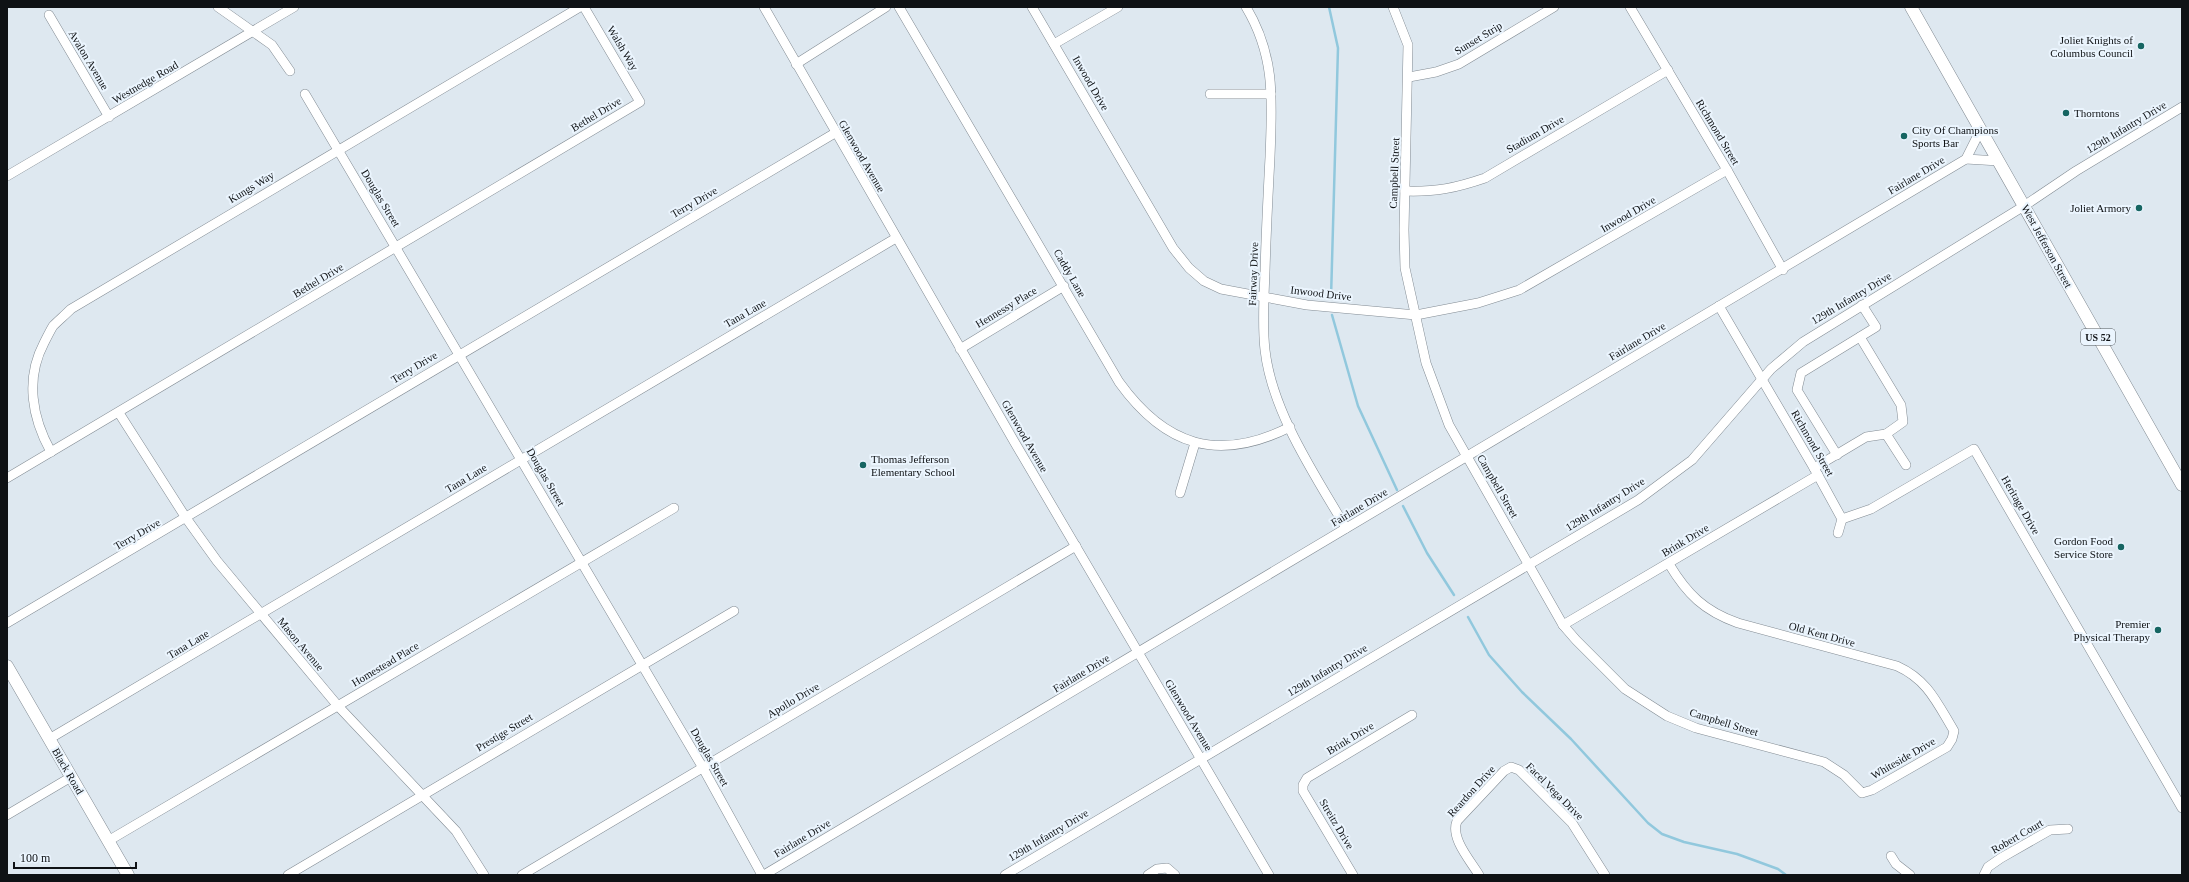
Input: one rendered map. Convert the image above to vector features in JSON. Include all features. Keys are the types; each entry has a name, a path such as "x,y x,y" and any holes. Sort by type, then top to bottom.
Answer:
{"main road":[{"name":"West Jefferson Street","path":"1911,7 2182,486"},
{"name":"Black Road","path":"7,666 128,875"}],"street":[{"path":"218,7 272,45 290,71"},
{"name":"Westnedge Road","path":"7,176 255,32 294,7"},
{"name":"Kungs Way","path":"51,452 37,421 33,399 33,374 40,351 52,327 71,309 338,149 580,7"},
{"name":"Walsh Way","path":"584,7 640,102"},
{"name":"Glenwood Avenue","path":"764,7 960,349 1269,875"},
{"path":"796,64 886,7"},
{"name":"Caddy Lane","path":"899,7 1120,382 1134,402 1152,420 1171,433 1195,443 1221,446 1245,444 1271,436 1290,427"},
{"name":"Inwood Drive","path":"1032,7 1173,248 1189,268 1204,281 1221,289 1307,304 1416,315 1478,303 1519,290 1727,170"},
{"path":"1054,44 1118,7"},
{"name":"Fairway Drive","path":"1246,7 1265,46 1270,69 1271,94 1264,297 1265,351 1272,385 1290,427 1346,528"},
{"name":"Campbell Street","path":"1393,7 1408,45 1409,77 1404,243 1409,293 1416,315 1426,363 1448,425 1563,625 1625,689 1667,716 1696,728 1824,762 1844,774 1862,793"},
{"name":"Sunset Strip","path":"1409,77 1436,72 1459,64 1554,7"},
{"name":"Richmond Street","path":"1630,7 1727,170 1783,270"},
{"name":"Avalon Avenue","path":"49,15 109,117"},
{"name":"Stadium Drive","path":"1405,191 1432,192 1458,187 1485,178 1668,70"},
{"name":"Douglas Street","path":"305,94 703,768 763,875"},
{"path":"1210,94 1271,94"},
{"name":"Bethel Drive","path":"7,478 119,413 640,102"},
{"name":"129th Infantry Drive","path":"1005,875 1638,500 1692,460 1762,379 1784,356 1803,342 2024,206 2076,171 2182,107"},
{"path":"1980,129 1966,159 1999,161"},
{"name":"Terry Drive","path":"7,623 186,518 459,354 835,133"},
{"name":"Fairlane Drive","path":"763,875 1719,306 1783,270 1966,159"},
{"name":"Tana Lane","path":"49,739 896,238"},
{"name":"Hennessy Place","path":"960,349 1064,286"},
{"path":"1836,455 1797,390 1801,373 1876,327 1862,305"},
{"name":"Richmond Street","path":"1719,306 1816,471 1842,519"},
{"path":"1860,337 1901,405 1903,422 1886,434 1906,465"},
{"name":"Mason Avenue","path":"119,413 186,518 217,561 338,706 456,831 484,875"},
{"name":"Brink Drive","path":"1563,625 1669,564 1816,471 1836,455 1866,438 1886,434"},
{"path":"1180,493 1195,443"},
{"name":"Heritage Drive","path":"1842,519 1871,509 1974,449 2182,808"},
{"name":"Homestead Place","path":"108,841 674,508"},
{"path":"1838,533 1842,519"},
{"name":"Apollo Drive","path":"522,875 1076,546"},
{"name":"Old Kent Drive","path":"1669,564 1682,585 1700,604 1716,615 1738,623 1897,666 1910,672 1929,690 1954,731 1952,739"},
{"name":"Prestige Street","path":"288,875 422,794 734,611"},
{"name":"Brink Drive","path":"1303,785 1307,778 1412,715"},
{"name":"Whiteside Drive","path":"1862,793 1872,790 1947,747 1952,739"},
{"name":"Reardon Drive","path":"1479,875 1457,839 1454,829 1457,821 1504,771 1510,767"},
{"name":"Facel Vega Drive","path":"1510,767 1519,770 1572,823 1605,875"},
{"path":"7,815 72,777"},
{"name":"Streitz Drive","path":"1303,785 1303,791 1353,875"},
{"name":"Robert Court","path":"1984,875 1988,867 2001,858 2050,830 2068,829"},
{"path":"1891,856 1896,864 1910,875"},
{"path":"1148,875 1157,869 1167,868 1175,875"}],"waterway":[{"path":"1329,7 1338,48 1331,298"},
{"path":"1332,315 1358,406 1397,490"},
{"path":"1403,506 1427,553 1454,595"},
{"path":"1468,617 1489,655 1522,692 1571,739 1648,823 1662,834 1684,842 1737,854 1778,869 1786,875"}],"place":[{"name":"Joliet Knights of Columbus Council","path":"2141,46"},
{"name":"Thorntons","path":"2066,113"},
{"name":"City Of Champions Sports Bar","path":"1904,136"},
{"name":"Joliet Armory","path":"2139,208"},
{"name":"Thomas Jefferson Elementary School","path":"863,465"},
{"name":"Gordon Food Service Store","path":"2121,547"},
{"name":"Premier Physical Therapy","path":"2158,630"}]}
